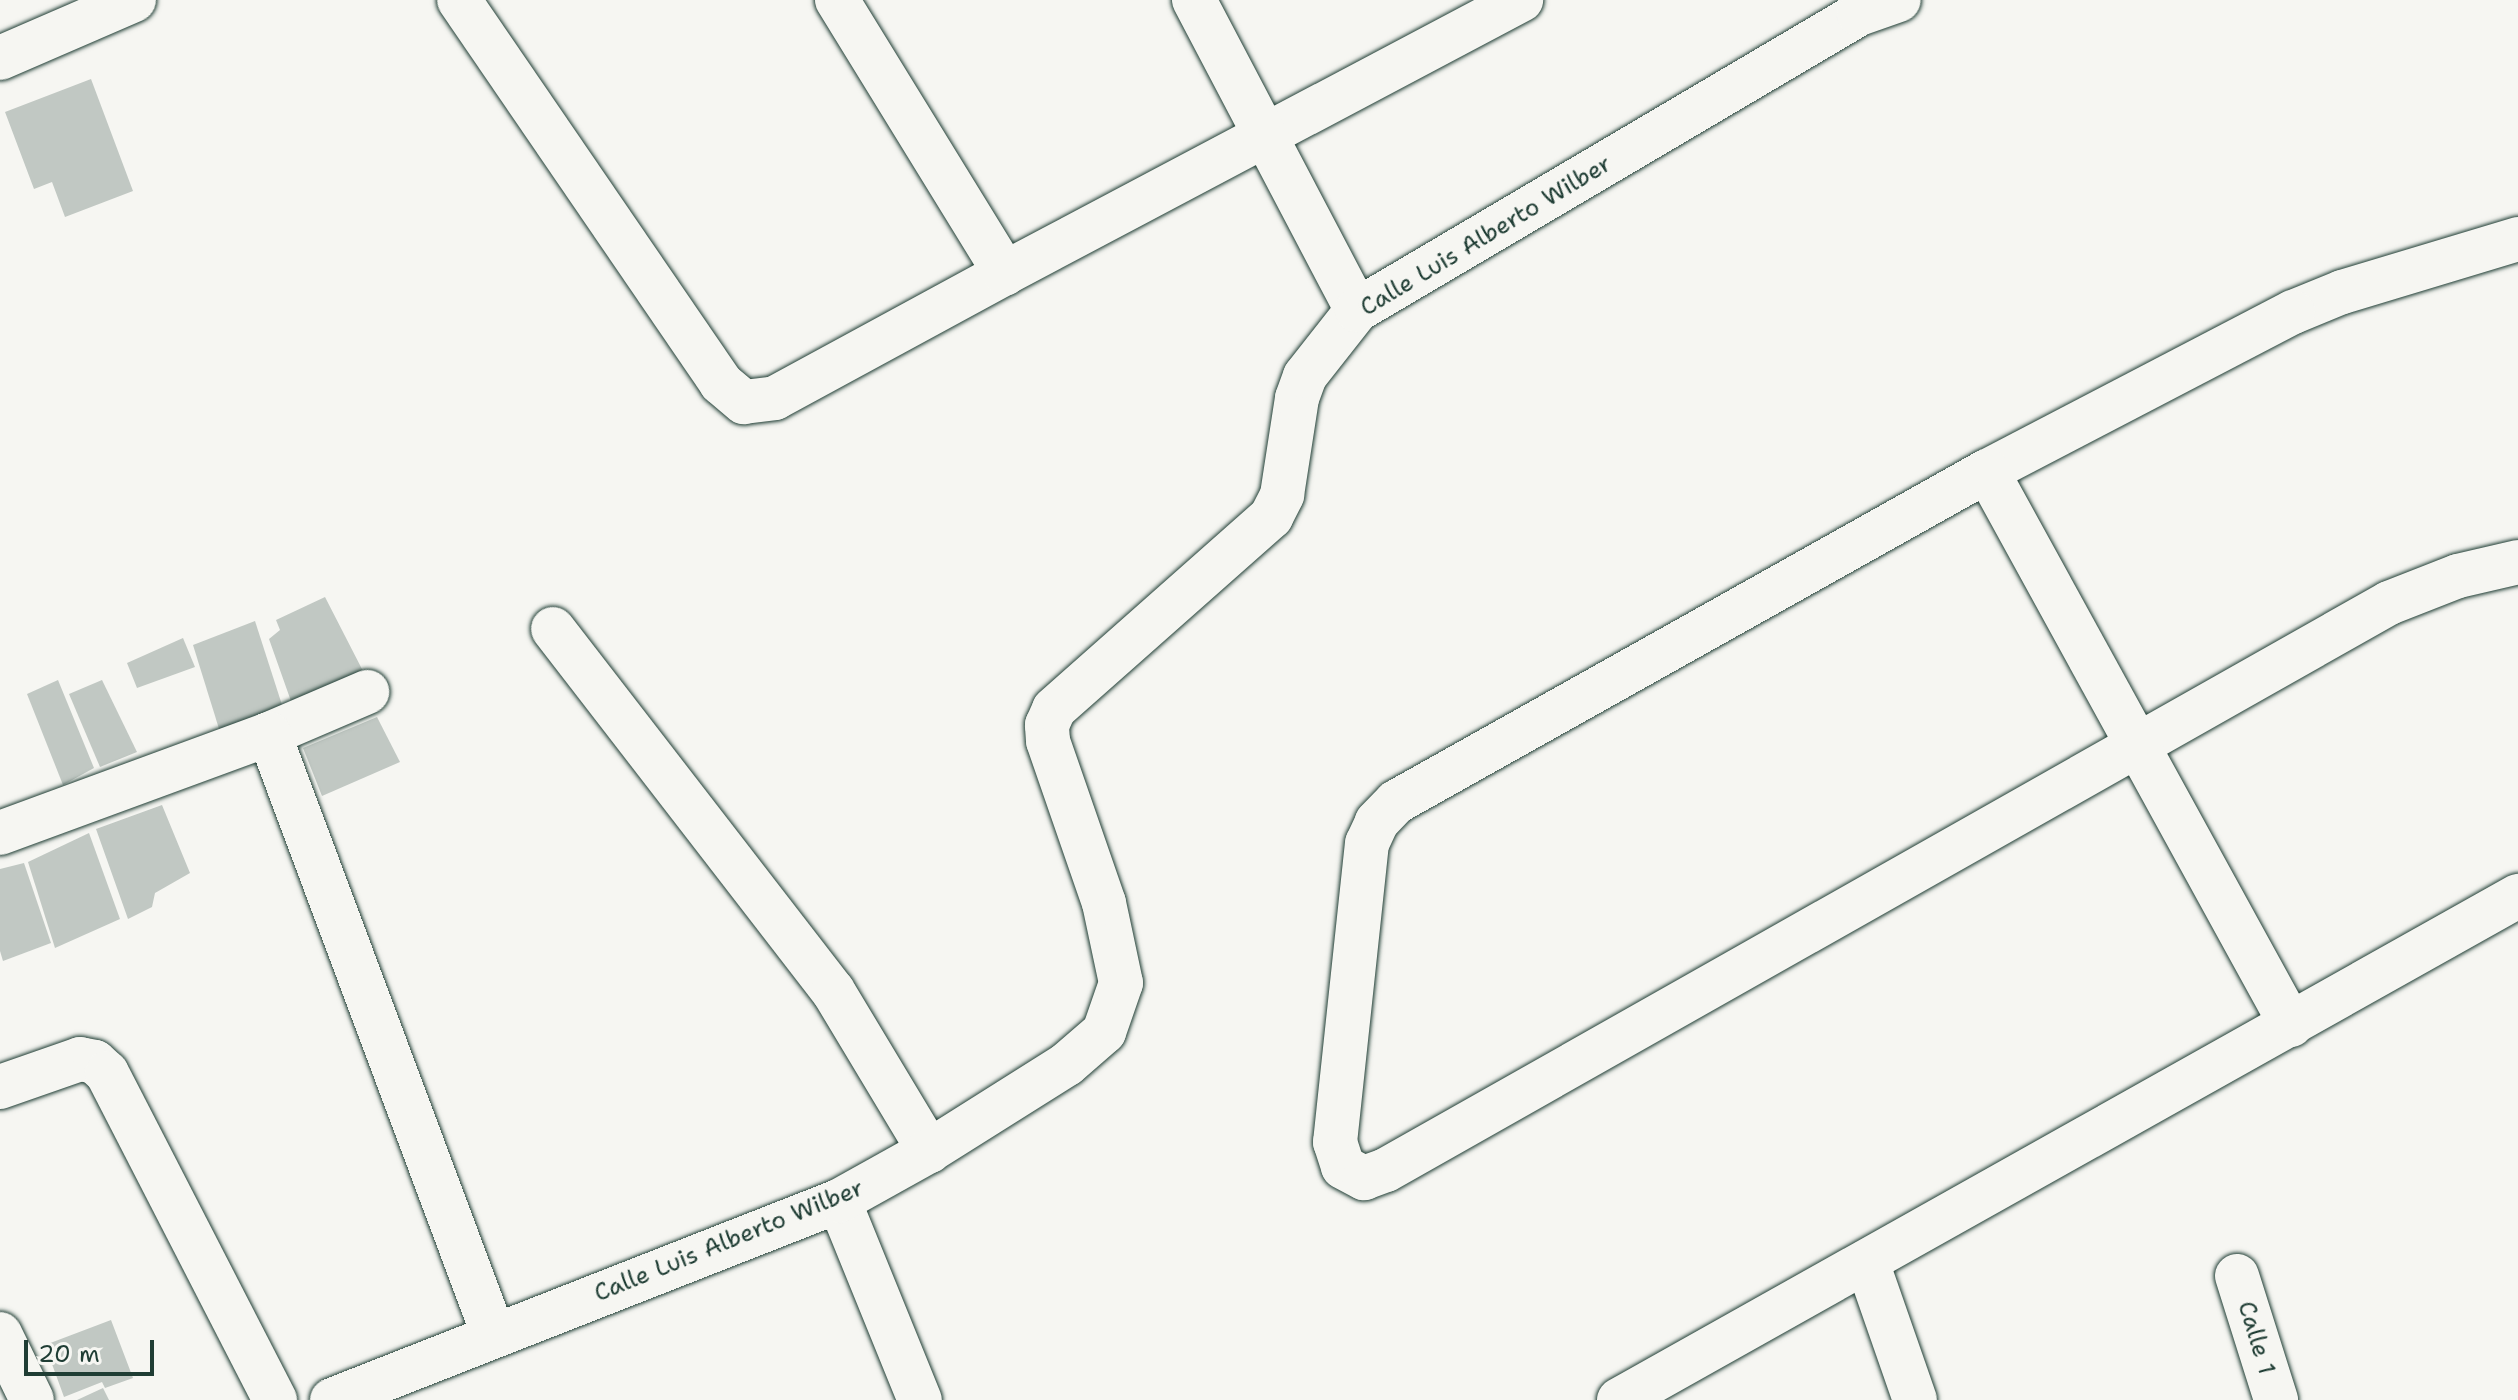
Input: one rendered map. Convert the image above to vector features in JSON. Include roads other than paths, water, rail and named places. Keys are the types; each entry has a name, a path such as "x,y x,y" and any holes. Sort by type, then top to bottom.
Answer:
{"street":[{"path":"0,58 134,0"},
{"path":"459,0 721,383 744,402 775,398 1521,0"},
{"path":"837,0 1005,273"},
{"path":"1194,0 1357,310"},
{"name":"Calle Luis Alberto Wilber","path":"332,1400 839,1201 929,1151 1067,1064 1104,1032 1121,983 1104,903 1048,741 1047,725 1054,709 1271,517 1282,495 1299,386 1357,310 1870,5"},
{"path":"2518,239 2342,292 2293,312 1987,471 1396,802 1377,822 1367,843 1335,1142 1343,1167 1364,1178 1386,1170 2389,603 2458,576 2518,562"},
{"path":"1987,471 2135,747 2291,1025"},
{"path":"553,629 833,991 929,1151"},
{"path":"0,833 269,734 367,692"},
{"path":"269,734 494,1336"},
{"path":"1619,1400 2518,896"},
{"path":"0,1087 80,1059 95,1062 107,1073 275,1400"},
{"path":"839,1201 920,1400"},
{"path":"1867,1262 1915,1400"},
{"name":"Calle 1","path":"2237,1276 2276,1400"},
{"path":"0,1334 32,1400"}]}
